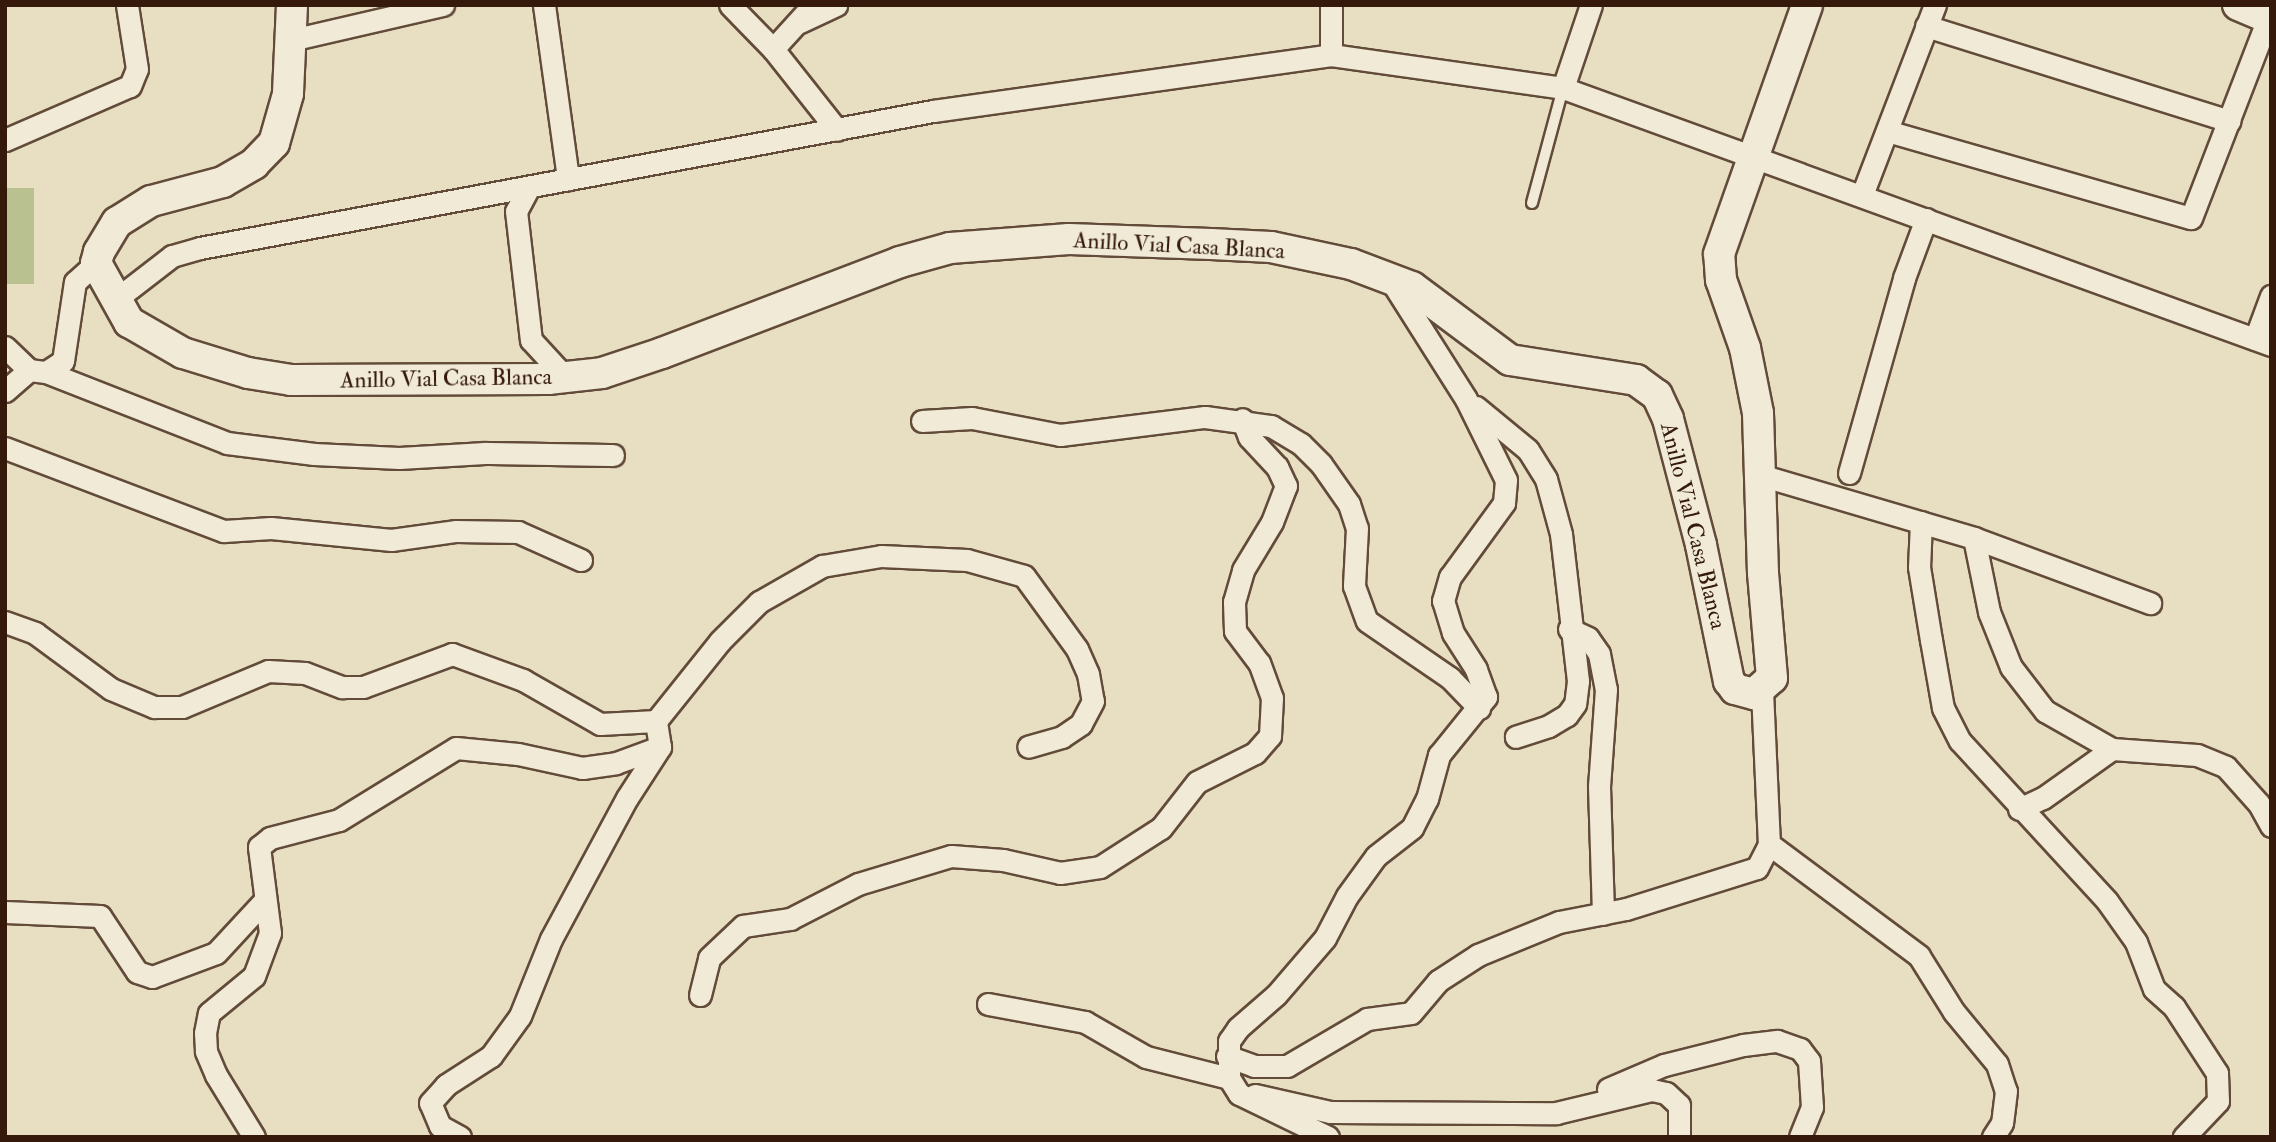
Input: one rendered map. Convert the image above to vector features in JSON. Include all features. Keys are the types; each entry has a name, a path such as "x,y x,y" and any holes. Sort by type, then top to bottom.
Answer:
{"main road":[{"path":"96,263 117,222 151,201 223,182 254,164 274,143 288,94 292,5"},
{"path":"1762,691 1772,678 1772,665 1752,378 1727,303 1719,254 1807,5"},
{"path":"2238,5 2269,18"},
{"name":"Anillo Vial Casa Blanca","path":"96,263 129,322 183,353 248,373 290,380 461,382 603,373 662,354 900,262 950,248 1069,239 1271,247 1388,276 1433,300 1510,360 1615,375 1636,380 1657,395 1668,419 1702,545 1729,681 1744,693 1762,691"}],"street":[{"path":"5,140 130,86 137,69 128,5"},
{"path":"291,40 443,5"},
{"path":"544,5 568,179"},
{"path":"730,5 772,49 837,130"},
{"path":"772,49 806,14 836,5"},
{"path":"1331,5 1331,55"},
{"path":"1563,88 1591,5"},
{"path":"1862,195 1935,5"},
{"path":"1887,131 2191,218 2269,18"},
{"path":"1927,26 2229,121"},
{"path":"115,300 172,256 185,251 933,111 1331,55 1563,88 1754,155 2263,342 2271,296"},
{"path":"529,187 516,211 531,340 565,377"},
{"path":"1849,473 1904,278 1926,219"},
{"path":"5,391 37,371 63,361 75,282 96,263"},
{"path":"1328,1137 1234,1086 1227,1056 1238,1028 1276,995 1325,938 1376,856 1412,828 1427,799 1439,755 1486,697 1483,683 1453,633 1443,601 1450,577 1504,503 1506,480 1466,399 1388,276"},
{"path":"5,347 37,371 227,443 314,454 398,458 498,453 614,455"},
{"path":"1466,399 1528,450 1546,479 1561,534 1569,629 1578,681 1575,704 1567,715 1549,726 1516,737"},
{"path":"922,421 972,418 1060,435 1158,420 1242,419 1271,426 1301,444 1321,464 1353,516 1354,586 1367,621 1450,678 1479,708"},
{"path":"700,995 701,975 709,958 743,926 790,919 858,884 951,856 1003,860 1060,873 1100,867 1161,828 1197,782 1255,753 1270,736 1272,698 1259,663 1235,631 1234,602 1243,569 1272,522 1286,486 1277,467 1249,437 1242,419"},
{"path":"5,448 225,531 271,528 391,540 456,531 518,532 581,560"},
{"path":"1760,475 1974,538 2150,603"},
{"path":"1921,522 1919,567 1943,708 1960,741 2019,809 2107,901 2136,942 2154,989 2174,1007 2217,1073 2218,1101 2184,1137"},
{"path":"1974,538 1989,612 2011,667 2045,711 2112,749 2197,755 2225,767 2259,804 2271,826"},
{"path":"460,1137 440,1126 430,1103 446,1085 491,1056 520,1016 551,939 627,798 660,747 656,721 720,641 759,602 780,589 842,560 922,555 1002,567 1024,576 1077,649 1092,690 1089,716 1062,737 1028,747"},
{"path":"5,622 35,633 111,689 154,707 182,707 268,671 305,673 342,687 363,687 452,654 523,680 600,724 656,721"},
{"path":"1569,629 1588,638 1599,654 1606,689 1599,786 1603,914"},
{"path":"1227,1056 1254,1066 1287,1066 1367,1019 1411,1013 1438,981 1478,955 1559,922 1603,914 1757,868 1769,845 1762,691"},
{"path":"254,1137 216,1075 206,1051 205,1033 209,1013 254,976 270,933 258,854 270,838 339,820 456,748 506,752 582,768 616,763 660,747"},
{"path":"2019,809 2043,798 2112,749"},
{"path":"1769,845 1919,956 1954,1012 1997,1064 2006,1091 2001,1124 1993,1137"},
{"path":"5,912 100,916 137,972 152,978 216,953 265,900"},
{"path":"988,1004 1085,1022 1146,1057 1234,1086 1330,1112 1383,1115 1556,1113 1652,1090 1666,1093 1679,1105 1679,1137"},
{"path":"1587,1105 1605,1090 1664,1065 1777,1041 1800,1049 1809,1061 1812,1107 1800,1137"}],"lane":[{"path":"1532,203 1563,88"}],"green space":[{"path":"5,188 34,188 34,284 5,284"}]}
